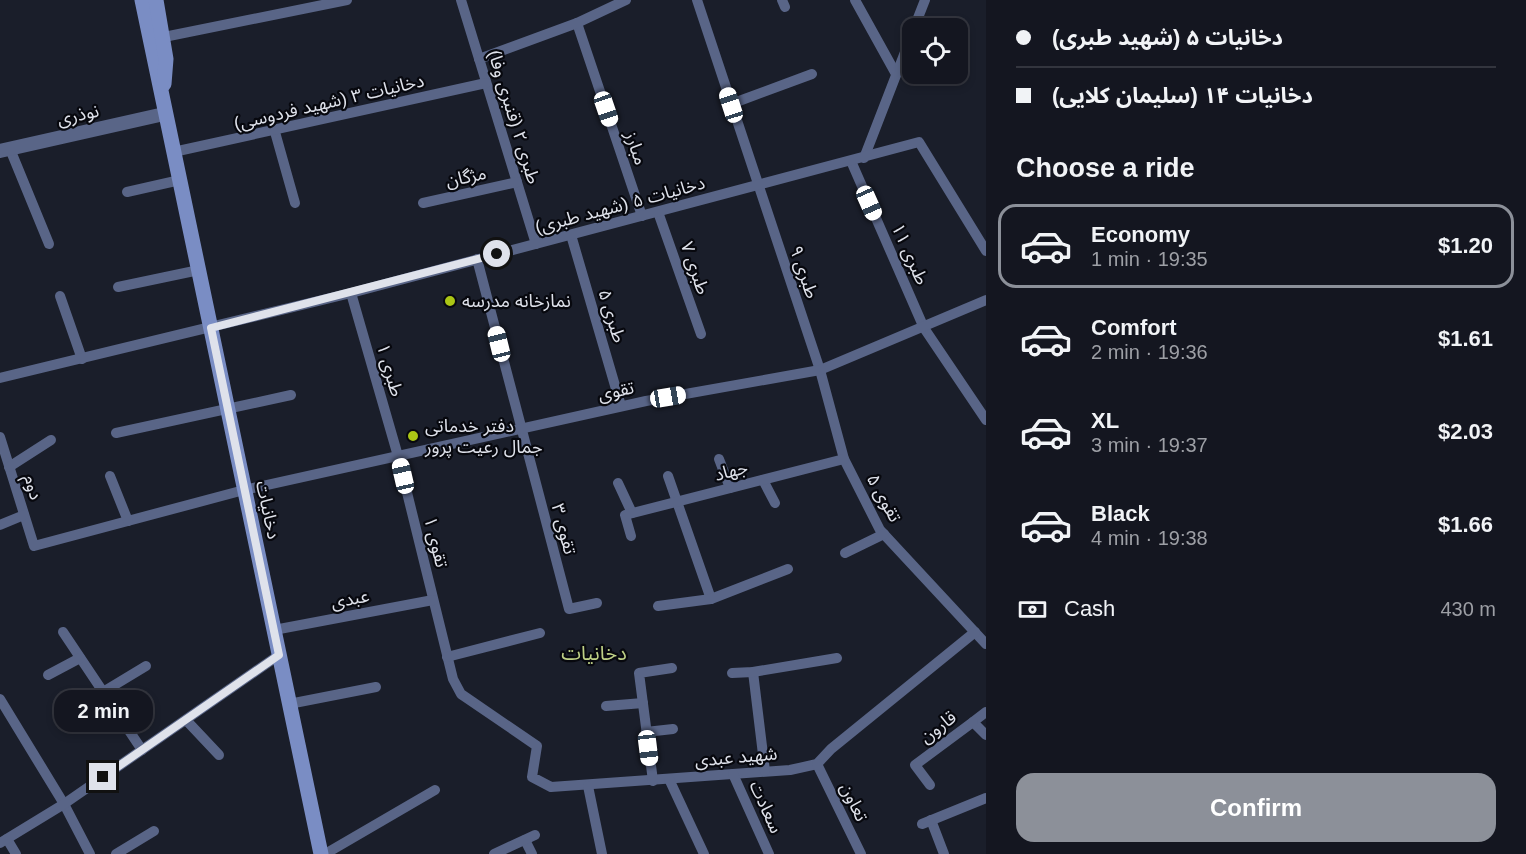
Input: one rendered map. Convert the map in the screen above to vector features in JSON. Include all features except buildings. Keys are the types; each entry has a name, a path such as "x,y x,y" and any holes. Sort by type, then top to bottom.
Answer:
{"main road":[{"path":"135,0 148,62 161,85"},
{"name":"دخانیات","path":"142,0 178,152 179,177"},
{"name":"دخانیات","path":"148,0 164,114 323,854"},
{"path":"156,0 166,59 161,85"}],"street":[{"path":"164,37 347,0"},
{"name":"طبری ۲ (قنبری وفا)","path":"461,0 536,244"},
{"path":"479,58 577,22 626,0"},
{"name":"طبری ۹","path":"697,0 820,370"},
{"path":"855,0 896,74"},
{"path":"918,18 925,0"},
{"name":"مبارز","path":"577,22 642,216"},
{"path":"864,158 902,59"},
{"path":"731,105 812,74"},
{"name":"دخانیات ۳ (شهید فردوسی)","path":"178,152 486,83"},
{"name":"نوذری","path":"5,150 164,114"},
{"path":"275,132 294,203"},
{"name":"دخانیات ۵ (شهید طبری)","path":"0,378 351,293 919,142 986,251"},
{"path":"5,150 49,244"},
{"name":"طبری ۱۱","path":"851,161 924,328 986,420"},
{"path":"127,192 179,177"},
{"name":"مژگان","path":"423,203 517,182"},
{"name":"طبری ۷","path":"658,212 701,334"},
{"name":"طبری ۵","path":"571,235 621,406"},
{"path":"477,260 520,429"},
{"path":"118,287 199,270"},
{"name":"طبری ۱","path":"351,293 398,456"},
{"path":"60,296 82,359"},
{"name":"تقوی","path":"34,546 244,490 621,406 820,370 986,300"},
{"name":"تقوی ۵","path":"820,370 844,459 884,534 986,644"},
{"path":"116,433 291,395"},
{"name":"تقوی ۳","path":"520,429 569,609 597,603"},
{"name":"دوم","path":"0,439 34,546"},
{"path":"9,467 51,440"},
{"name":"تقوی ۱","path":"398,456 433,600"},
{"path":"719,459 730,488"},
{"name":"جهاد","path":"629,514 844,459"},
{"path":"110,476 128,521"},
{"path":"668,476 711,599"},
{"path":"764,480 775,503"},
{"path":"618,483 629,514 631,536"},
{"path":"0,525 24,515"},
{"path":"845,554 884,534"},
{"path":"658,606 711,599 788,569"},
{"name":"عبدی","path":"274,630 433,600"},
{"name":"شهید عبدی","path":"433,600 447,657 461,694 537,746 532,777 551,787 653,781 818,764"},
{"path":"63,632 142,750"},
{"path":"818,764 831,748 975,632"},
{"path":"447,657 540,633"},
{"path":"16,854 3,841 64,804 279,655"},
{"path":"48,675 80,658"},
{"path":"732,673 753,672 837,658"},
{"path":"103,692 146,666"},
{"path":"653,781 639,673 672,668"},
{"path":"753,672 765,771"},
{"path":"289,704 376,687"},
{"path":"0,699 64,804 90,854"},
{"path":"606,706 643,703"},
{"name":"قارون","path":"930,785 915,765 986,712"},
{"path":"186,720 219,755"},
{"name":"قارون","path":"973,722 986,735"},
{"path":"646,732 673,729"},
{"name":"تعاون","path":"818,764 861,854"},
{"name":"سعادت","path":"733,774 769,854"},
{"path":"669,779 704,854"},
{"path":"588,786 602,854"},
{"path":"323,854 435,790"},
{"path":"944,854 926,822 986,798"},
{"path":"116,854 154,831"},
{"path":"494,854 530,837 532,854"}],"place":[{"name":"نمازخانه مدرسه","path":"450,301"},
{"name":"دفتر خدماتی جمال رعیت پرور","path":"413,436"}],"district":[{"name":"دخانیات","path":"594,653"}],"route":[{"path":"103,777 279,655 211,328 497,254"}]}
